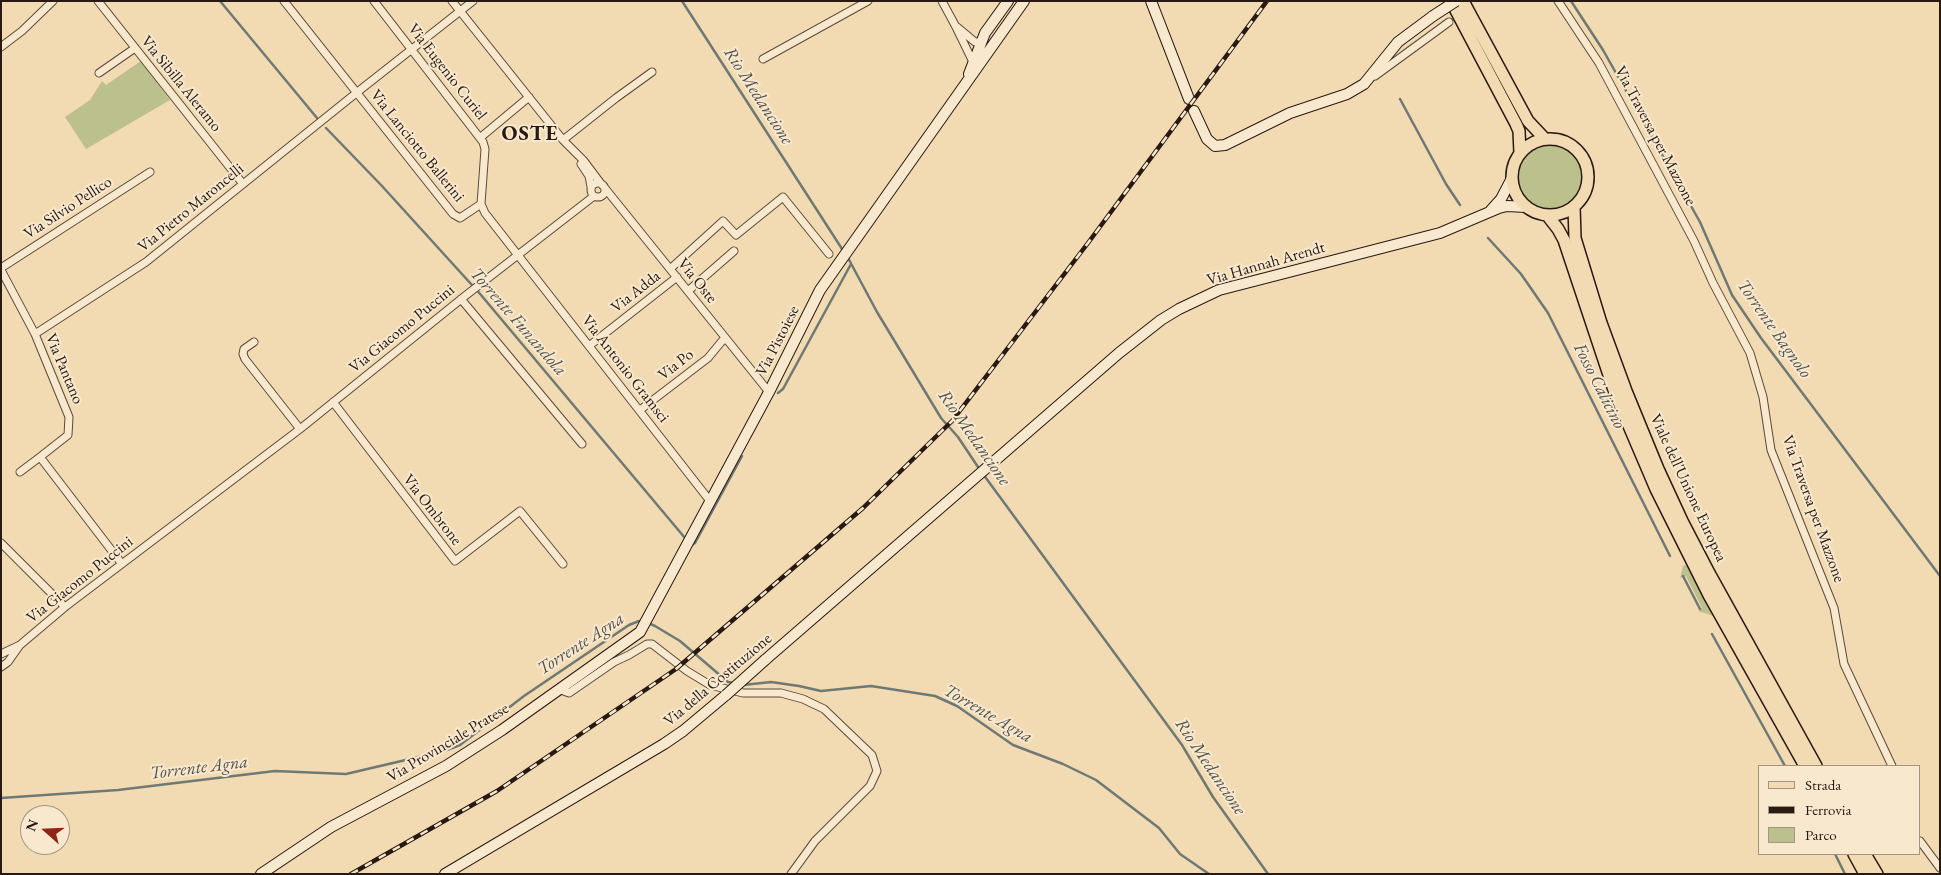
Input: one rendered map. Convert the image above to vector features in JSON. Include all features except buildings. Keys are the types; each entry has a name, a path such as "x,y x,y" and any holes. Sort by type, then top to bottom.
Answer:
{"main road":[{"path":"1451,1 1516,124 1519,131 1520,153"},
{"path":"1464,1 1523,113 1532,128 1545,139"},
{"path":"1545,139 1556,139 1566,142 1579,152 1588,172 1588,183 1584,194 1574,207 1559,214 1547,215 1526,207 1516,194 1512,178 1514,165 1520,153 1528,145 1545,139"},
{"name":"Viale dell'Unione Europea","path":"1574,207 1575,238 1596,307 1626,391 1658,469 1709,573 1815,765"},
{"name":"Viale dell'Unione Europea","path":"1547,215 1564,240 1615,393 1656,489 1709,595 1804,765"},
{"path":"1855,855 1866,874"},
{"path":"1866,855 1877,874"}],"street":[{"path":"1,46 28,26 53,1"},
{"name":"Via Sibilla Aleramo","path":"98,1 244,184"},
{"path":"284,1 357,92"},
{"name":"Via Eugenio Curiel","path":"374,1 481,137"},
{"name":"Via Oste","path":"452,1 576,155 590,176 591,187"},
{"name":"Via Pietro Maroncelli","path":"35,334 146,262 357,92 474,1"},
{"path":"763,59 868,1"},
{"path":"942,1 973,62"},
{"name":"Via Pistoiese","path":"966,83 985,33 1008,1"},
{"name":"Via Pistoiese","path":"643,629 769,392 820,290 1024,1"},
{"path":"1151,1 1189,99"},
{"path":"1364,84 1398,42 1456,1"},
{"name":"Via Traversa per Mazzone","path":"1558,1 1599,63 1694,241 1713,282 1750,352 1763,397 1771,450 1834,608 1844,664 1892,765"},
{"path":"1194,111 1207,140 1215,146 1225,145 1290,113 1347,94 1364,84 1449,22"},
{"path":"956,27 972,41 988,45 995,43"},
{"path":"99,73 134,48"},
{"path":"563,140 652,72"},
{"name":"Via Lanciotto Ballerini","path":"357,92 453,214 460,218 481,204"},
{"path":"481,204 485,149 481,137 529,97"},
{"name":"Via Oste","path":"576,155 584,161 617,206 677,277 769,392"},
{"name":"Via Silvio Pellico","path":"1,269 150,172"},
{"path":"1490,211 1501,199 1512,178"},
{"path":"596,183 603,186 604,192 602,195 594,196 591,192 591,187 596,183"},
{"name":"Via Giacomo Puccini","path":"1,667 8,662 20,645 65,607 300,428 463,297 594,196"},
{"path":"670,269 723,221 736,236 782,197 829,254"},
{"name":"Via Antonio Gramsci","path":"481,204 488,217 710,501"},
{"path":"1490,211 1507,206 1526,207"},
{"name":"Via Hannah Arendt","path":"979,475 1143,334 1161,320 1198,300 1234,286 1440,233 1460,226 1490,211"},
{"path":"688,291 734,251"},
{"name":"Via Pantano","path":"1,269 35,334 69,417 68,435 20,472"},
{"name":"Via Adda","path":"589,346 677,277"},
{"path":"463,297 582,444"},
{"name":"Via Po","path":"640,410 708,358 722,341 726,339"},
{"path":"254,342 244,349 245,359 300,428"},
{"name":"Via Ombrone","path":"333,402 455,561 520,510 563,564"},
{"path":"40,457 122,564"},
{"name":"Via della Costituzione","path":"445,874 683,731 979,475"},
{"path":"1,543 65,607"},
{"name":"Via Provinciale Pratese","path":"261,874 331,827 446,766 502,730 558,689 632,640 643,629"},
{"path":"558,689 569,692 614,662 647,644 652,644 687,672 710,684 742,693 781,693 802,699 824,709 872,755 877,772 870,786 815,841 791,874"},
{"name":"Via Giacomo Puccini","path":"1,654 20,645"},
{"path":"1921,842 1940,868"}],"green space":[{"path":"141,61 170,100 86,149 65,117 90,100 102,81 106,85"},
{"path":"1550,143 1563,146 1573,153 1580,163 1583,176 1580,189 1573,199 1563,206 1550,209 1537,206 1527,199 1520,189 1517,176 1520,163 1527,153 1537,146"},
{"path":"1687,564 1714,616 1698,611 1702,608 1686,576 1680,578 1683,566"}],"waterway":[{"name":"Torrente Funandola","path":"220,1 317,118"},
{"name":"Rio Medancione","path":"682,1 844,252"},
{"name":"Torrente Bagnolo","path":"1571,1 1603,50 1700,222 1732,295 1761,338 1940,576"},
{"name":"Fosso Calicino","path":"1400,99 1446,184 1460,205"},
{"name":"Torrente Funandola","path":"326,128 382,186 481,295 685,538"},
{"name":"Fosso Calicino","path":"1488,238 1521,274 1548,313 1670,556"},
{"name":"Rio Medancione","path":"847,256 877,312 941,418 958,437 980,470"},
{"path":"778,393 783,389 851,264"},
{"name":"Torrente Funandola","path":"692,545 695,543 742,456"},
{"name":"Rio Medancione","path":"983,474 1182,745 1213,797 1268,874"},
{"name":"Fosso Calicino","path":"1683,576 1700,609"},
{"name":"Torrente Agna","path":"1,798 118,790 275,771 346,774 444,751 460,745 524,696 629,625 639,621 643,622"},
{"name":"Torrente Agna","path":"648,623 680,641 728,682 735,683"},
{"name":"Fosso Calicino","path":"1712,634 1784,765"},
{"name":"Torrente Agna","path":"743,685 771,682 821,691 871,686 935,696 957,706 1013,745 1063,764 1096,780 1159,828 1180,854 1209,874"},
{"name":"Fosso Calicino","path":"1836,855 1845,874"}],"railway":[{"path":"351,874 497,791 676,669 863,508 952,421 1088,243 1267,1"}],"district":[{"name":"OSTE","path":"530,134"}]}
